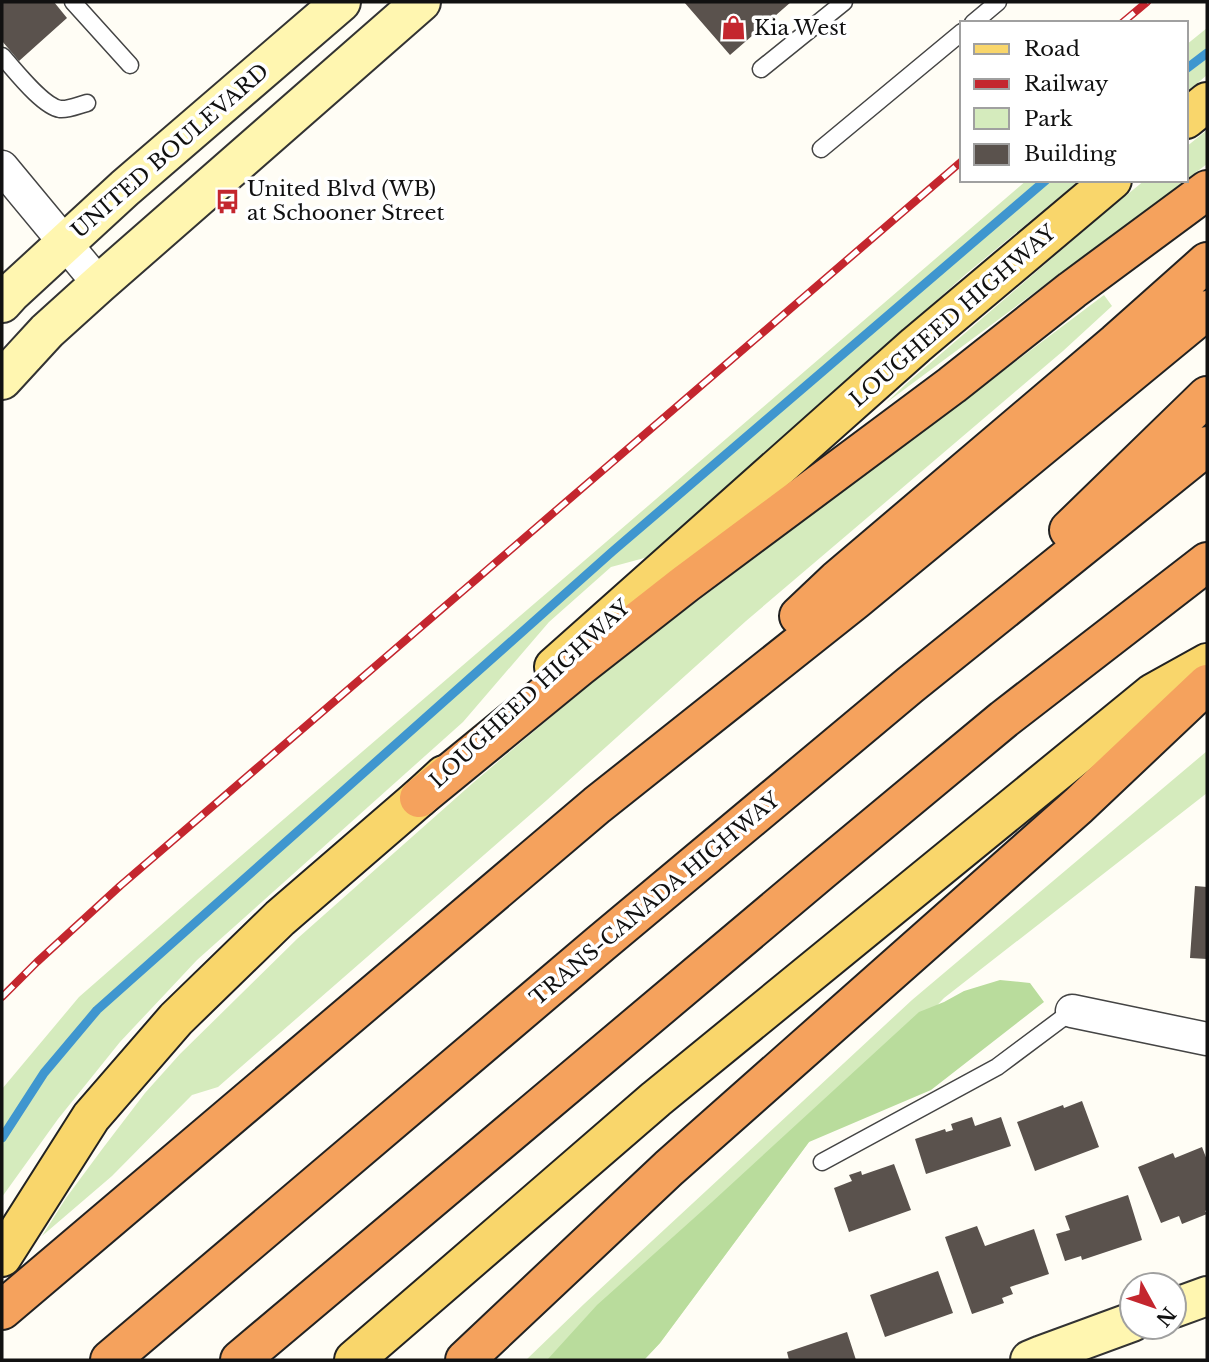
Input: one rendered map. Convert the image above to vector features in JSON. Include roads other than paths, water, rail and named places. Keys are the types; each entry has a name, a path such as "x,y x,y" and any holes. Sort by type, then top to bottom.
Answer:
{"highway":[{"path":"419,798 579,667 1207,190"},
{"path":"597,805 837,580 1116,343 1207,262"},
{"path":"2,1310 597,805 855,600 1207,310"},
{"path":"909,685 1207,396"},
{"name":"TRANS-CANADA HIGHWAY","path":"110,1360 909,685 1207,446"},
{"path":"240,1360 1004,719 1207,562"},
{"path":"465,1360 669,1168 1078,806 1207,684"}],"main road":[{"name":"UNITED BOULEVARD","path":"2,303 135,179 341,2"},
{"path":"2,380 47,331 99,284 421,2"},
{"path":"1188,117 1207,102"},
{"name":"LOUGHEED HIGHWAY","path":"2,1256 91,1118 176,1019 280,918 419,798 577,646 916,345 1110,182"},
{"path":"354,1360 656,1099 1153,693 1207,663"},
{"path":"1188,1303 1207,1296"},
{"path":"1030,1360 1118,1327"}],"street":[{"path":"2,167 99,284"},
{"path":"1072,1012 1207,1039"}],"lane":[{"path":"74,2 130,65"},
{"path":"761,69 844,2"},
{"path":"975,21 998,2"},
{"path":"821,149 960,34"},
{"path":"2,56 50,106 61,110 87,103"},
{"path":"822,1162 997,1067 1072,1012"}],"waterway":[{"path":"1188,67 1207,53"},
{"path":"2,1138 44,1073 97,1010 613,551 1044,182"}],"railway":[{"path":"1124,21 1147,2"},
{"path":"2,997 120,886 960,163"}],"place":[{"name":"Kia West","path":"734,28"},
{"name":"United Blvd (WB) at Schooner Street","path":"227,201"}]}
